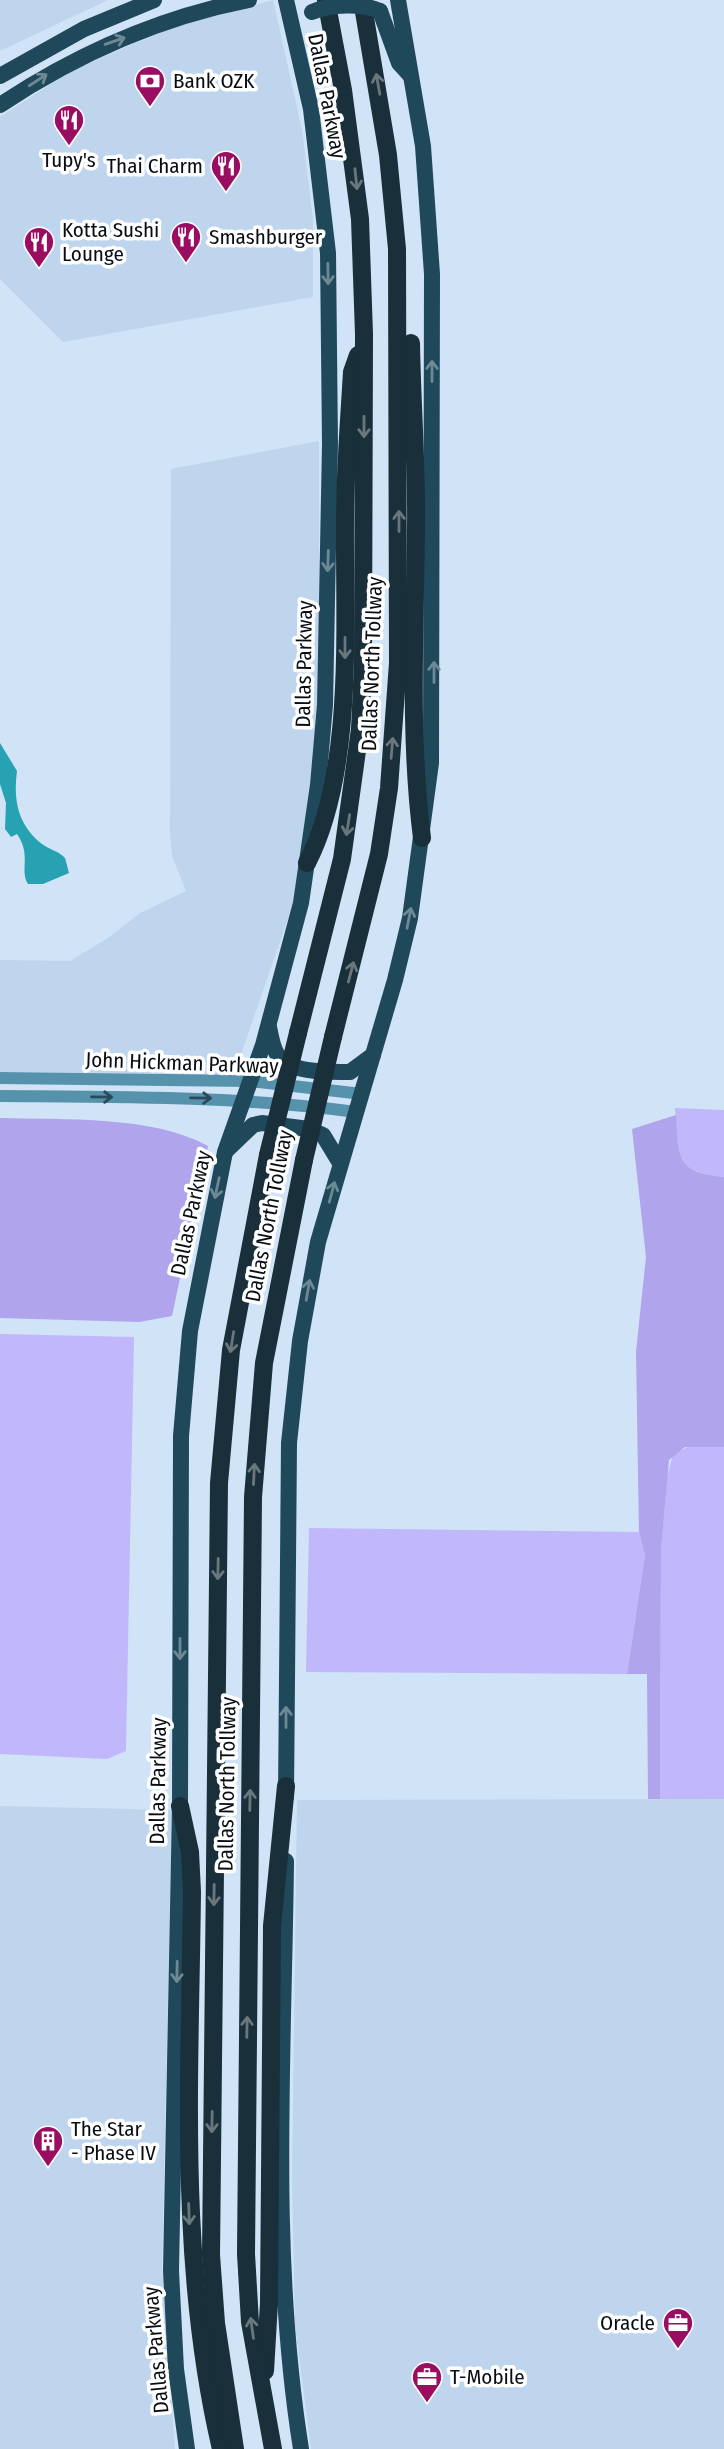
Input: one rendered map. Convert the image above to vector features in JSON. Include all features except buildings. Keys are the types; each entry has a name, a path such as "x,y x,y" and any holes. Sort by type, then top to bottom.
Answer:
{"highway":[{"name":"Dallas North Tollway","path":"235,2449 224,2390 211,2255 219,1483 231,1350 268,1155 342,859 360,729 363,663 364,334 360,219 353,155 326,0"},
{"name":"Dallas North Tollway","path":"273,2449 250,2322 246,2241 253,1497 264,1363 304,1160 379,854 394,725 398,635 397,249 388,155 362,0"},
{"path":"397,249 410,315 416,501 414,750 422,838"},
{"path":"307,863 316,846 341,736 345,661 345,517 352,372 364,334"},
{"path":"263,2395 269,2336 272,1926 286,1786"},
{"path":"180,1806 190,1852 192,1892 190,2250 204,2365 221,2449"}],"main road":[{"path":"0,76 84,29 154,0"},
{"path":"0,105 93,49 192,14 249,0"},
{"name":"Dallas Parkway","path":"187,2449 176,2369 171,2271 180,1806 181,1436 190,1331 225,1152 268,1025 293,937 318,785 325,705 330,423 324,206 312,108 286,0"},
{"path":"301,2449 287,2341 281,2211 287,1550 292,1409 310,1280 340,1163 362,1094 410,918 422,838 434,721 432,274 423,146 398,0"},
{"path":"297,42 312,12 321,8 370,7 380,11 399,64 412,77"},
{"path":"268,1025 277,1054 285,1063 312,1070 350,1072 373,1055"},
{"path":"225,1152 253,1125 262,1123 309,1129 323,1135 340,1163"}],"street":[{"name":"John Hickman Parkway","path":"0,1078 249,1081 362,1094"},
{"path":"45,1096 46,1078"},
{"name":"John Hickman Parkway","path":"0,1096 242,1099 356,1112"}],"shaded area":[{"path":"0,0 108,0 0,51"},
{"path":"273,0 302,130 313,219 313,297 63,342 0,279 0,117 71,71 173,27"},
{"path":"319,441 319,737 293,904 237,1066 229,1074 0,1072 0,960 70,961 108,938 140,913 186,891 172,856 170,833 171,469"},
{"path":"675,1108 724,1110 724,1177 707,1175 686,1165 678,1148"},
{"path":"676,1115 679,1152 683,1160 697,1171 724,1177 724,1447 685,1447 669,1460 661,1550 660,1799 648,1799 647,1674 627,1674 645,1555 639,1532 636,1352 646,1257 632,1129"},
{"path":"0,1118 134,1124 185,1136 208,1146 172,1316 139,1322 0,1318"},
{"path":"0,1334 134,1337 126,1751 107,1759 0,1754"},
{"path":"692,1445 724,1447 724,1799 660,1799 661,1550 667,1478 673,1454"},
{"path":"309,1528 639,1532 645,1555 627,1674 306,1672"},
{"path":"724,1799 724,2449 311,2449 295,2325 292,2176 297,1800"},
{"path":"0,1806 172,1810 162,2268 175,2449 0,2449"}],"water":[{"path":"0,743 17,771 17,802 27,829 42,844 65,858 69,873 43,884 28,884 24,849 17,834 11,837 5,829 6,803 0,784"}],"place":[{"name":"Bank OZK","path":"150,108"},
{"name":"Tupy's","path":"69,147"},
{"name":"Thai Charm","path":"226,193"},
{"name":"Smashburger","path":"186,264"},
{"name":"Kotta Sushi Lounge","path":"39,269"},
{"name":"The Star - Phase IV","path":"48,2168"},
{"name":"Oracle","path":"678,2350"},
{"name":"T-Mobile","path":"427,2404"}]}
